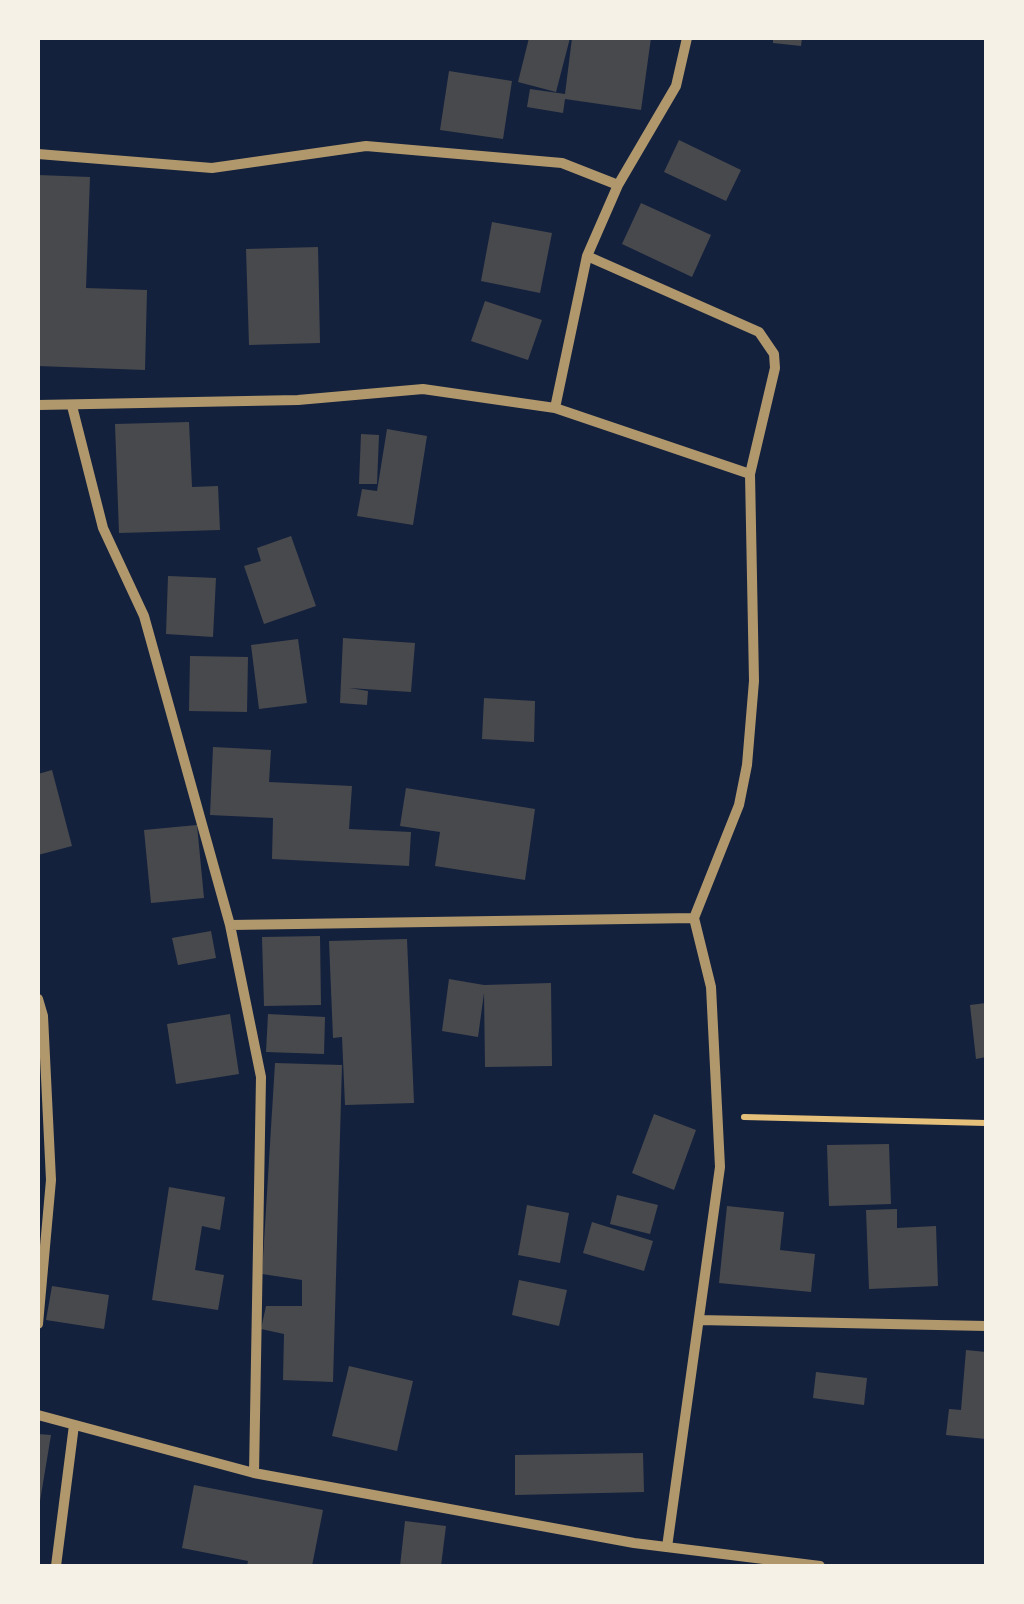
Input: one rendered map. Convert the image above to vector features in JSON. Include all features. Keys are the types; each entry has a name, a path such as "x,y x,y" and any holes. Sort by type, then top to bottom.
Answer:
{"street":[{"path":"555,408 587,256 618,186 676,86 687,38"},
{"path":"38,154 212,168 366,146 562,163 618,186"},
{"path":"587,256 747,327 768,342 775,368 750,474 754,681 748,765 739,805 694,918 712,987 720,1167 667,1547"},
{"path":"38,405 298,400 422,388 555,408 750,474"},
{"path":"72,406 103,528 144,616 230,925 261,1077 254,1473"},
{"path":"230,925 694,918"},
{"path":"38,999 43,1016 51,1180 38,1324"},
{"path":"698,1320 986,1326"},
{"path":"38,1415 254,1473 732,1561 820,1566"},
{"path":"56,1566 74,1425"}],"path":[{"path":"718,1116 986,1124"}],"building":[{"path":"529,38 570,38 556,92 518,82"},
{"path":"572,38 651,38 641,110 565,99 563,113 527,107 530,89 565,94"},
{"path":"773,38 802,38 801,46 773,43"},
{"path":"449,71 512,81 503,139 440,130"},
{"path":"679,140 741,170 726,201 664,172"},
{"path":"38,175 90,177 86,288 147,290 145,370 38,366"},
{"path":"641,203 711,235 692,277 622,244"},
{"path":"492,222 552,233 540,293 481,281"},
{"path":"318,247 320,343 249,345 246,249"},
{"path":"485,301 542,320 528,360 471,341"},
{"path":"189,422 192,487 218,486 220,530 119,533 115,424"},
{"path":"387,429 427,436 413,525 357,516 362,489 377,491"},
{"path":"361,434 379,435 377,484 359,484"},
{"path":"291,536 316,606 264,624 244,566 261,561 257,548"},
{"path":"168,576 216,578 213,637 166,634"},
{"path":"343,638 415,643 411,692 349,688 368,691 367,705 340,703"},
{"path":"298,639 307,703 259,709 251,645"},
{"path":"190,656 248,657 247,712 189,711"},
{"path":"484,698 535,701 534,742 482,739"},
{"path":"213,747 271,750 269,782 352,786 349,829 411,832 409,866 272,859 273,818 210,815"},
{"path":"52,770 72,846 38,855 38,774"},
{"path":"406,788 535,809 525,880 435,866 440,832 400,826"},
{"path":"197,825 204,898 151,903 144,830"},
{"path":"211,931 216,958 178,965 172,938"},
{"path":"320,936 321,1005 264,1006 262,937"},
{"path":"407,939 414,1103 345,1105 342,1037 333,1038 329,941"},
{"path":"449,979 484,985 551,983 552,1066 485,1067 484,993 478,1037 442,1031"},
{"path":"986,1003 986,1057 976,1059 970,1005"},
{"path":"230,1014 239,1074 176,1084 167,1024"},
{"path":"268,1014 325,1017 324,1054 266,1052"},
{"path":"275,1063 342,1065 333,1382 283,1380 284,1334 261,1329 266,1306 302,1306 302,1280 262,1274"},
{"path":"654,1114 696,1130 674,1190 632,1173"},
{"path":"889,1144 891,1204 829,1206 827,1145"},
{"path":"169,1187 225,1197 220,1230 202,1226 195,1270 224,1275 218,1310 152,1300"},
{"path":"617,1195 658,1205 650,1234 610,1224"},
{"path":"527,1205 569,1213 560,1263 518,1255"},
{"path":"727,1206 784,1212 780,1250 815,1254 811,1292 719,1283"},
{"path":"897,1209 897,1228 936,1226 938,1286 869,1289 866,1210"},
{"path":"592,1222 653,1241 644,1271 583,1253"},
{"path":"519,1280 567,1290 559,1326 512,1315"},
{"path":"52,1286 109,1295 104,1329 46,1320"},
{"path":"966,1350 986,1352 986,1439 946,1435 949,1409 961,1410"},
{"path":"349,1366 413,1381 397,1451 332,1436"},
{"path":"816,1372 867,1378 864,1405 813,1398"},
{"path":"38,1434 51,1435 40,1501 38,1501"},
{"path":"643,1453 644,1492 515,1495 515,1455"},
{"path":"194,1485 323,1510 312,1566 247,1566 248,1561 182,1548"},
{"path":"405,1521 446,1526 441,1566 400,1566"}]}
